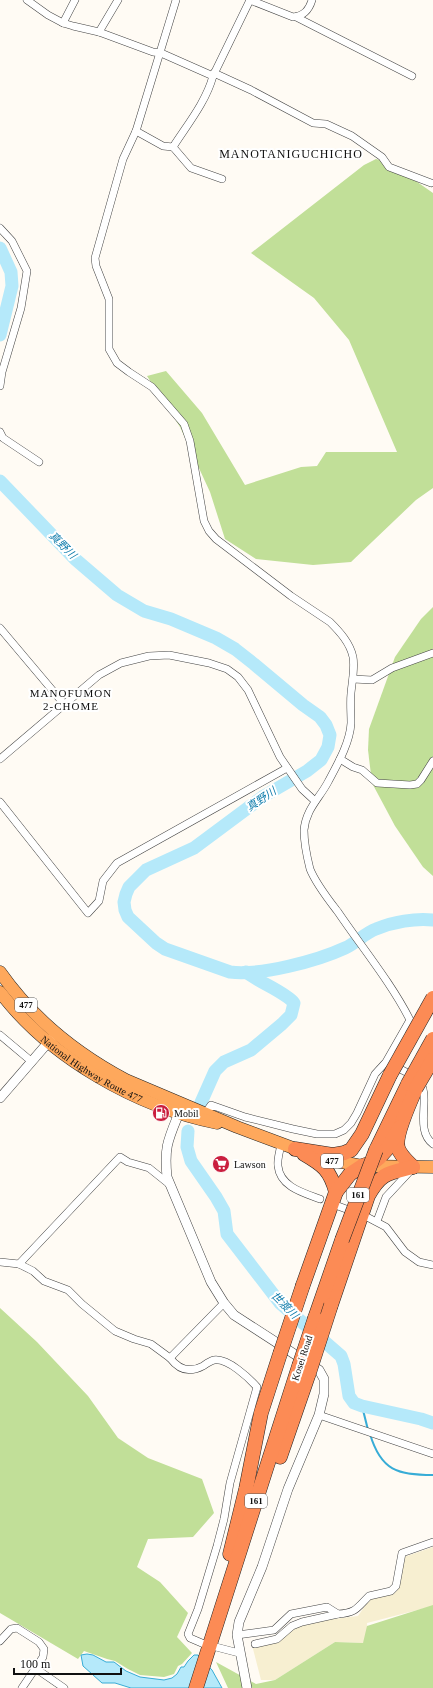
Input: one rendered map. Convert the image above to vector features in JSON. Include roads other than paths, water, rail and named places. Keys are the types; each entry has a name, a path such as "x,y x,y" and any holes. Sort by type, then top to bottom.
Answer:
{"highway":[{"name":"National Highway Route 477","path":"0,972 52,1038"},
{"name":"National Highway Route 477","path":"0,992 21,1017 52,1038 109,1083 179,1113 203,1116"},
{"path":"295,1149 323,1154 340,1154 353,1147 362,1134 388,1069 433,998"},
{"name":"477","path":"52,1038 126,1080 203,1116 295,1149 328,1160 374,1161 413,1167 433,1167"},
{"name":"Kosei Road","path":"304,1369 315,1318 342,1240 374,1161 412,1086 433,1039"},
{"path":"304,1369 331,1305 368,1196 375,1183 383,1176 391,1172 413,1167 398,1149 397,1143 412,1086 433,1059"},
{"path":"210,1644 246,1489 261,1413 303,1284 336,1192 350,1174 374,1161 387,1149 400,1127"},
{"path":"362,1134 361,1142 363,1150 374,1161"},
{"path":"295,1149 320,1164 328,1171 336,1192"},
{"path":"368,1196 369,1180 374,1161"},
{"name":"161","path":"196,1688 259,1492 272,1478 304,1369"}],"street":[{"path":"28,0 48,15 63,22 73,26 100,32 153,52 160,53 251,90 313,123 326,124 352,136 382,157 389,167 431,183"},
{"path":"63,22 75,0"},
{"path":"100,32 118,0"},
{"path":"176,0 136,131 122,159 95,258 96,266 109,299 109,349 117,363 152,387 184,424 190,441 204,521 209,531 233,552 330,622 349,646 353,658 351,724 340,759 335,766 328,784 308,813 304,832 305,843 311,870 348,928 364,948 410,1020 388,1069"},
{"path":"172,147 197,110 250,0 296,16 412,76"},
{"path":"296,16 300,16 304,13 312,0"},
{"path":"136,131 163,146 172,147 191,168 222,179"},
{"path":"0,228 12,241 27,271 21,308 2,372 0,386"},
{"path":"0,432 3,438 39,462"},
{"path":"0,628 64,704"},
{"path":"353,679 372,680 392,668 433,653"},
{"path":"0,759 99,675 121,663 149,656 169,655 210,663 228,669 238,677 248,690 280,758 302,789 315,801"},
{"path":"340,759 353,767 362,770 377,783 410,785 417,784 421,780 433,760"},
{"path":"0,802 88,913 99,901 103,881 117,863 288,769"},
{"path":"0,1035 31,1062"},
{"path":"0,1098 52,1038"},
{"path":"203,1116 211,1105 216,1105 245,1117 293,1129 317,1134 335,1134 344,1130 351,1123 375,1074 388,1069 418,1080 424,1087 424,1129 426,1138 433,1144"},
{"path":"179,1113 167,1142 165,1159 167,1177 211,1282 224,1303 234,1315 319,1370 324,1380 324,1394 319,1415 288,1489 262,1567 239,1622 237,1635 239,1653 247,1688"},
{"path":"281,1144 277,1165 282,1177 291,1187 320,1199"},
{"path":"19,1264 120,1157 128,1162 149,1168 171,1186"},
{"path":"377,1221 386,1196 413,1167"},
{"path":"338,1206 358,1214"},
{"path":"368,1217 386,1227 405,1252 419,1262 433,1265"},
{"path":"0,1262 19,1264 32,1271 44,1281 68,1290 82,1304 115,1331 134,1340 151,1344 185,1370 195,1370 214,1360 221,1361 246,1374 257,1387 230,1483 224,1520 198,1609 188,1634 190,1638 239,1653"},
{"path":"170,1358 224,1303"},
{"path":"319,1415 433,1454"},
{"path":"255,1644 277,1639 292,1626 302,1622 338,1614 346,1614 356,1610 369,1596 391,1591 396,1586 402,1553 433,1542"},
{"path":"237,1635 274,1630 291,1614 302,1611 327,1607 338,1614"},
{"path":"0,1641 11,1629 17,1628 39,1642 44,1649 43,1657 22,1688"},
{"path":"35,1668 64,1688"}],"water":[{"path":"81,1655 93,1655 106,1662 114,1662 126,1671 140,1677 164,1680 172,1678 194,1655 198,1655 212,1670 222,1688 131,1688 115,1683 102,1683 83,1666"}],"waterway":[{"name":"真野川","path":"0,248 11,272 12,286 0,335"},
{"name":"真野川","path":"0,481 75,559 117,595 144,611 171,619 216,638 235,649 303,705 320,717 326,725 330,735 328,747 321,760 307,771 264,796 194,848 146,870 129,887 126,894 124,902 128,917 156,943 165,949 230,972 242,973 272,970 319,958 345,948 364,935 390,924 412,920 433,920"},
{"name":"世渡川","path":"199,1107 215,1071 224,1062 251,1050 291,1015 294,1003 290,999 246,972"},
{"name":"世渡川","path":"188,1131 187,1147 191,1161 224,1211 227,1234 280,1303 341,1356 344,1364 349,1396 354,1403 433,1423"},
{"path":"362,1406 368,1430"},
{"path":"370,1434 374,1446 380,1456 392,1468 410,1474 433,1475"}],"place":[{"name":"Mobil","path":"161,1113"},
{"name":"Lawson","path":"221,1164"}],"district":[{"name":"MANOTANIGUCHICHO","path":"291,154"},
{"name":"MANOFUMON 2-CHOME","path":"71,699"}]}
